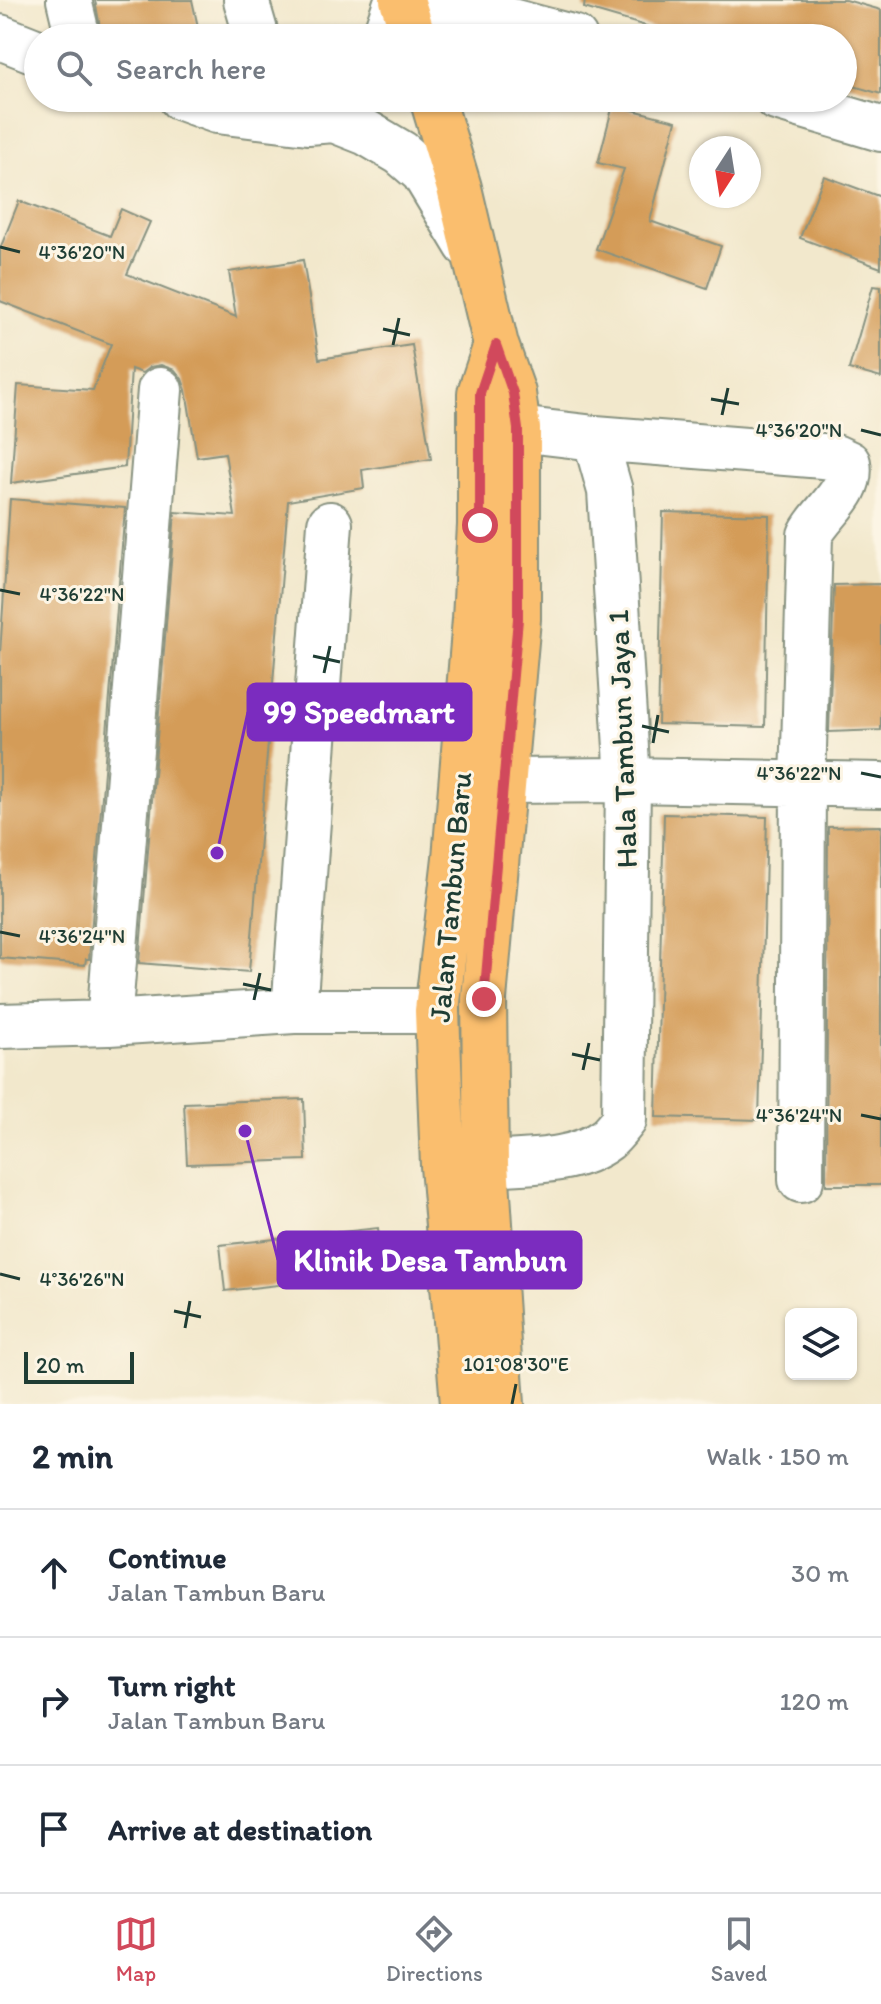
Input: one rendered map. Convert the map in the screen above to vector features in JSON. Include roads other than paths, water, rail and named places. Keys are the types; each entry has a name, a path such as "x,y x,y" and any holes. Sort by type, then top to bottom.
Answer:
{"main road":[{"path":"399,0 408,24"},
{"name":"Jalan Tambun Baru","path":"436,112 459,188 496,345 513,393 518,429 518,619 484,999 486,1164 502,1404"},
{"name":"Jalan Tambun Baru","path":"463,1404 443,1166 437,1011 455,858 469,694 480,525 480,393 496,345"},
{"path":"455,858 503,781 488,755 469,694"},
{"path":"437,1011 469,1049 483,1076"}],"street":[{"path":"69,0 75,24"},
{"path":"246,0 253,24"},
{"path":"390,24 399,0"},
{"path":"432,0 506,9 542,24"},
{"path":"0,37 24,46"},
{"path":"287,112 308,122 335,112"},
{"path":"346,112 367,133 401,153 423,172 478,264"},
{"path":"823,112 881,129"},
{"path":"109,1023 160,390"},
{"path":"518,429 835,457 848,463 850,474 846,485 810,535 803,784 801,1180"},
{"name":"Hala Tambun Jaya 1","path":"486,1164 547,1160 577,1154 606,1139 624,1120 628,780 610,491 595,438"},
{"path":"294,1011 330,524"},
{"path":"503,781 881,785"},
{"path":"0,1026 109,1023 294,1011 437,1011"}],"place":[{"name":"99 Speedmart","path":"217,853"},
{"name":"Klinik Desa Tambun","path":"245,1131"}]}
